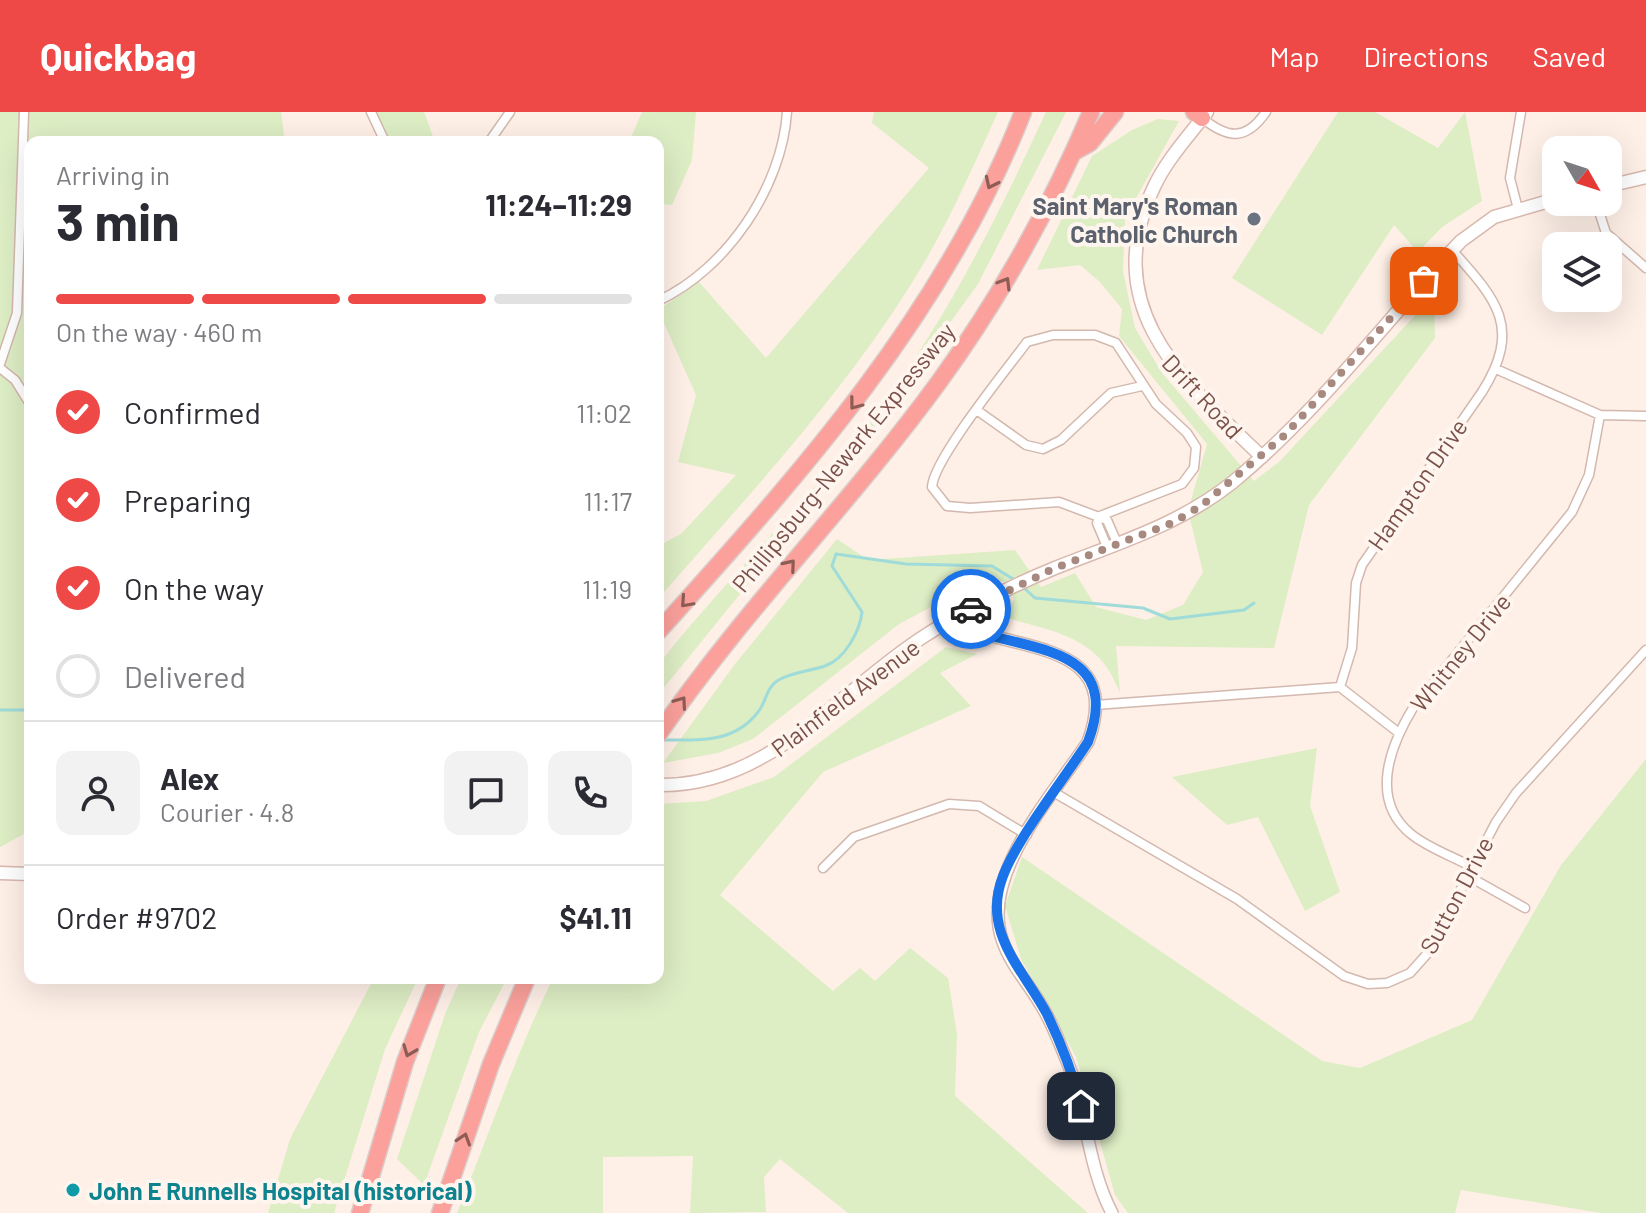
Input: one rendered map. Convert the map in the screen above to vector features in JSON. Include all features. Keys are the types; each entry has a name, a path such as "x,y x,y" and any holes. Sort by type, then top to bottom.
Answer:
{"highway":[{"name":"Phillipsburg-Newark Expressway","path":"664,625 807,464 879,372 956,251 1023,112"},
{"name":"Phillipsburg-Newark Expressway","path":"664,726 705,668 946,372 1009,276 1074,152 1091,112"},
{"path":"1074,152 1090,143 1115,112"},
{"path":"360,1213 396,1089 436,984"},
{"path":"440,1213 491,1064 524,984"}],"main road":[{"name":"Drift Road","path":"1201,114 1148,200 1137,251 1140,294 1160,349 1173,368 1262,457"},
{"path":"1622,183 1646,177"},
{"name":"Plainfield Avenue","path":"664,784 713,778 768,756 901,652 951,620 1030,580 1113,547 1201,506 1262,457 1315,404 1452,250 1481,224 1542,203"},
{"path":"0,873 24,874"}],"street":[{"path":"24,112 17,313 0,366 15,380 24,394"},
{"path":"371,112 382,136"},
{"path":"493,136 510,112"},
{"path":"664,297 717,258 746,223 778,159 787,112"},
{"path":"1201,114 1219,131 1235,136 1250,131 1266,112"},
{"path":"1518,209 1510,178 1521,112"},
{"path":"1601,216 1606,233 1646,268"},
{"name":"Hampton Drive","path":"1340,687 1352,648 1356,583 1362,565 1496,369 1502,347 1496,304 1452,250"},
{"path":"1036,337 1105,337 1119,347 1142,386 1193,440 1197,454 1194,468 1182,484 1100,516 1059,502 970,508 947,506 935,495 932,480 978,411 1027,342 1036,337"},
{"path":"1496,369 1600,415 1646,416"},
{"path":"978,411 1026,445 1043,449 1061,440 1111,393 1142,386"},
{"name":"Whitney Drive","path":"1525,908 1475,880 1472,867 1413,835 1394,814 1386,786 1399,733 1423,694 1572,512 1592,465 1600,415"},
{"path":"1100,516 1097,523 1113,547"},
{"path":"951,620 975,632 1060,653 1083,672 1095,705 1094,725 1088,742 1003,875 997,899 998,923 1009,956 1040,1003 1068,1062 1098,1177 1112,1213"},
{"name":"Sutton Drive","path":"1055,793 1237,899 1344,976 1368,984 1393,981 1419,964 1516,793 1646,650"},
{"path":"1095,705 1340,687 1399,733"},
{"path":"823,868 854,837 949,804 979,806 1027,835"}],"green space":[{"path":"0,112 281,112 284,136 24,136 24,834 0,847"},
{"path":"371,112 424,112 433,136 377,136"},
{"path":"642,112 696,112 692,160 672,205 664,204 664,136 632,136"},
{"path":"874,112 998,112 935,244 882,328 822,409 664,592 664,543 681,534 736,475 678,462 696,395 664,323 664,306 699,282 766,358 929,168 872,123"},
{"path":"1046,112 1066,112 978,284 866,439 664,688 664,658 844,453 896,386 945,311"},
{"path":"1338,112 1375,112 1438,148 1465,112 1482,201 1442,227 1418,252 1394,225 1322,335 1232,278"},
{"path":"1158,119 1179,121 1125,218 1123,271 1135,328 1162,373 1254,481 1280,461 1434,295 1435,338 1309,505 1274,648 1116,646 1120,693 1111,674 1088,648 1058,633 1004,617 1014,599 1006,582 986,578 899,624 753,739 718,753 664,763 735,664 837,539 868,560 1015,550 1041,587 1075,573 1096,607 1146,620 1183,605 1203,572 1188,511 1207,444 1119,336 1122,309 1100,282 1080,265 1037,270 1092,156 1132,130"},
{"path":"946,647 977,654 940,673 971,706 823,772 720,895 833,991 860,968 875,981 910,948 948,978 957,1034 955,1096 1088,1213 848,1213 780,1159 764,1177 766,1212 690,1213 693,1156 603,1157 603,1213 457,1213 550,984 664,984 664,804 706,801 774,777"},
{"path":"1317,748 1310,806 1340,892 1305,911 1258,817 1227,825 1172,777"},
{"path":"1646,759 1646,1213 1601,1213 1461,1190 1455,1213 1128,1213 1115,1195 1076,1057 1021,959 1005,906 1022,857 1322,1061 1360,1068 1472,1020 1561,865"},
{"path":"371,984 415,984 385,1049 334,1213 268,1213 290,1139"},
{"path":"458,984 504,984 479,1032 424,1185 397,1159 445,1014"}],"waterway":[{"path":"664,740 714,738 738,730 758,712 777,681 825,666 845,651 855,636 862,612 832,566 836,554 906,564 992,566 1018,582"},
{"path":"1023,587 1035,598 1143,608 1170,619 1244,610 1254,603"},
{"path":"0,710 24,710"}],"way so far":[{"path":"971,609 1053,569 1172,523 1201,506 1285,435 1424,281"}],"place":[{"name":"Saint Mary's Roman Catholic Church","path":"1254,219"},
{"name":"John E Runnells Hospital (historical)","path":"73,1190"}],"route":[{"path":"971,609 951,620 975,632 1060,653 1083,672 1094,698 1096,711 1088,742 1008,864 997,899 1002,941 1047,1016 1068,1062 1081,1106"}]}
